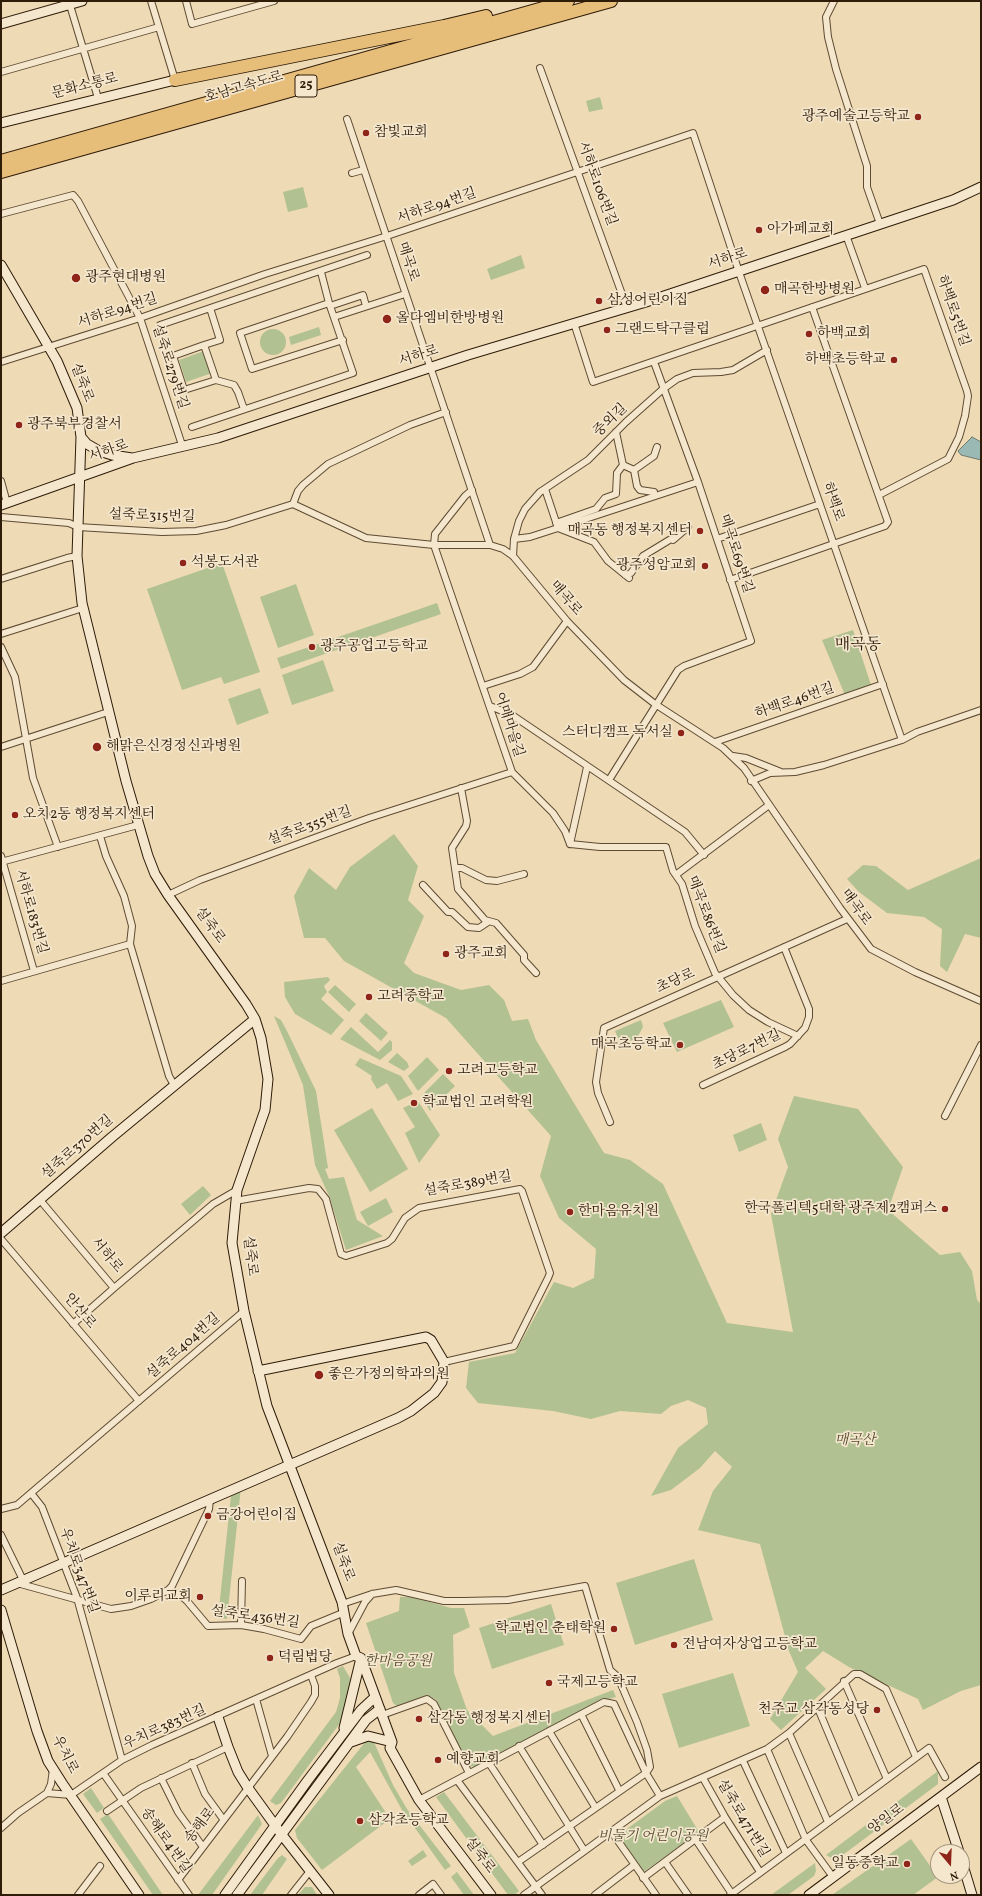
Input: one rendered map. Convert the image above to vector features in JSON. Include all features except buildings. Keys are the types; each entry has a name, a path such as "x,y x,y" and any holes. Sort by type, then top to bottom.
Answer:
{"highway":[{"path":"175,80 444,26 528,6 567,1"},
{"name":"호남고속도로","path":"1,162 567,1"},
{"name":"호남고속도로","path":"1,172 611,1"}],"main road":[{"path":"1,24 69,3 82,1"},
{"name":"문화소통로","path":"1,123 175,80"},
{"name":"서하로","path":"4,504 133,458 182,445 218,438 430,368 627,308 738,272 969,194 981,187"},
{"name":"설죽로","path":"1,265 60,367 74,400 80,423 81,437 77,556 83,608 108,712 138,825 151,865 168,895 230,980 255,1019 261,1038 266,1061 267,1093 262,1119 235,1201 232,1247 244,1311 267,1406 343,1608 348,1634 359,1657 392,1742 390,1748 419,1800 491,1895"},
{"path":"81,437 87,444 99,452 133,458"},
{"name":"설죽로370번길","path":"1,1233 174,1085 255,1019"},
{"path":"1,1590 289,1464 350,1439 411,1411 434,1393 442,1382 444,1362 431,1340 426,1337 258,1372"},
{"name":"우치로","path":"1,1610 40,1742 53,1769 140,1895"},
{"path":"340,1737 350,1708 359,1657"},
{"path":"225,1895 276,1827 340,1737 361,1710 375,1697"},
{"path":"237,1895 366,1720 381,1712"},
{"path":"218,1717 238,1772 276,1827 329,1895"},
{"path":"351,1742 368,1736 392,1742"},
{"name":"양일로","path":"809,1895 981,1767"},
{"path":"941,1797 956,1844"},
{"path":"969,1884 972,1895"}],"street":[{"path":"151,1 175,80"},
{"path":"186,1 192,24 274,1"},
{"path":"834,1 826,17 828,37 836,69 867,166 867,187 880,224"},
{"path":"69,3 98,98"},
{"path":"1,72 159,27"},
{"name":"서하로106번길","path":"540,68 579,172 627,308"},
{"name":"매곡로","path":"347,119 490,545 503,549 513,556 567,621 621,677 655,704 715,742 744,768 865,943 879,954 981,1001"},
{"name":"서하로94번길","path":"1,362 140,318 265,274 387,236 693,133 738,272"},
{"path":"352,173 363,170"},
{"name":"설죽로279번길","path":"1,214 73,195 97,235 140,318 182,445"},
{"path":"846,235 865,288"},
{"path":"160,325 321,272 367,255"},
{"name":"하백로5번길","path":"574,323 593,382 924,269 968,396 961,429 948,459 879,495"},
{"path":"192,427 353,373 330,305 321,272"},
{"name":"하백로","path":"738,272 767,350 902,740"},
{"path":"334,316 405,294"},
{"path":"343,340 252,369 240,333 363,295 366,306"},
{"path":"730,580 886,525 888,522 812,307"},
{"path":"210,308 220,340 173,356 184,390 216,380 234,385 244,409"},
{"path":"204,345 216,380"},
{"name":"중외길","path":"513,556 514,540 519,521 525,509 545,489 588,460 663,389 677,379 694,373 733,370 767,350"},
{"name":"매곡로69번길","path":"654,362 698,482 751,642 684,666 678,670 655,704"},
{"path":"446,412 410,425 363,446 319,470 298,491 293,504 366,538 434,545 490,545"},
{"path":"616,432 623,465"},
{"path":"634,470 654,456 657,446"},
{"path":"623,465 634,470"},
{"path":"557,526 596,509 605,498 616,494 617,472 623,465"},
{"path":"634,470 636,486 640,490 654,492"},
{"path":"1,481 4,504"},
{"path":"514,540 698,482"},
{"path":"545,489 557,526 594,542 608,561 627,577 643,556 671,539 673,540 688,527"},
{"path":"434,545 435,534 465,496 472,490"},
{"name":"설죽로315번길","path":"78,527 196,531 226,524 293,504"},
{"path":"717,539 820,504"},
{"path":"1,517 69,523 78,527"},
{"name":"어매마을길","path":"434,545 512,772 553,813 565,831 570,844"},
{"path":"1,579 77,556"},
{"path":"1,634 83,608"},
{"path":"483,686 520,674 533,667 567,621"},
{"path":"1,647 15,677 35,786 58,847"},
{"name":"하백로46번길","path":"715,742 883,684"},
{"path":"609,780 655,704"},
{"path":"490,706 512,715 587,767 609,780 686,832 704,855"},
{"name":"매곡로","path":"752,780 760,776 781,772 795,772 824,765 902,740 917,732 981,710"},
{"path":"1,748 108,712"},
{"name":"매곡로","path":"732,756 746,758 781,772"},
{"path":"587,767 570,844 600,847 666,847 673,871 677,874"},
{"name":"설죽로355번길","path":"168,895 200,880 370,818 512,772"},
{"path":"461,788 467,821 466,826 452,848 458,889 488,922 496,923 524,955 524,960 536,973"},
{"name":"매곡로86번길","path":"769,805 677,874 682,884 697,932 718,977 742,1004 755,1015 798,1036"},
{"path":"2,860 58,847 138,825"},
{"path":"100,836 106,856 124,896 132,926 130,944 169,1076 174,1085"},
{"name":"서하로183번길","path":"2,860 34,972 130,944"},
{"path":"455,868 462,868 486,880 497,881 524,874"},
{"path":"423,885 448,912 452,912 468,927 472,929 479,928 488,922"},
{"name":"초당로","path":"610,1122 598,1093 596,1082 604,1028 848,919"},
{"name":"초당로7번길","path":"703,1085 785,1047 798,1036 808,1022 809,1010 784,947"},
{"path":"1,981 34,972"},
{"path":"945,1116 981,1045"},
{"name":"설죽로389번길","path":"235,1201 309,1188 318,1190 326,1199 340,1254 346,1256 388,1244 404,1218 419,1208 520,1188 550,1273 548,1278 514,1346 444,1362"},
{"path":"114,1288 212,1204 238,1190"},
{"name":"서하로","path":"40,1200 114,1288 73,1324"},
{"name":"안산로","path":"1,1239 139,1401"},
{"name":"설죽로404번길","path":"139,1401 244,1311"},
{"path":"1,1509 17,1504 139,1401"},
{"name":"우치로347번길","path":"31,1492 42,1507 77,1598 94,1662"},
{"path":"1,1535 19,1581 103,1607 121,1608 151,1599 168,1590 172,1586 209,1509 210,1499"},
{"path":"241,1625 242,1581"},
{"path":"343,1608 372,1594 396,1590 444,1601 508,1600 585,1586 610,1670 618,1677 647,1750 650,1767 646,1772 594,1807 569,1827 518,1862"},
{"name":"설죽로436번길","path":"168,1590 179,1594 187,1601 208,1626 241,1625 264,1629 302,1639 311,1626 343,1608"},
{"path":"348,1634 365,1602 372,1594"},
{"name":"우치로383번길","path":"71,1795 122,1760 311,1675 359,1657"},
{"name":"우치로383번길","path":"94,1662 122,1760"},
{"name":"설죽로471번길","path":"524,1895 660,1796 743,1761 767,1749 789,1733 844,1681 854,1674 860,1674 886,1689 916,1757"},
{"name":"송해로","path":"178,1880 287,1737 315,1695 315,1686 311,1675"},
{"path":"844,1681 887,1779"},
{"path":"256,1699 272,1756"},
{"path":"381,1712 427,1699 430,1701 434,1704 469,1773"},
{"path":"419,1800 604,1702 614,1704 646,1772 660,1796"},
{"path":"817,1706 857,1801"},
{"path":"580,1714 619,1790"},
{"path":"549,1730 594,1807"},
{"path":"789,1733 828,1822"},
{"path":"519,1746 584,1850"},
{"name":"송해로4번길","path":"107,1811 122,1800 160,1778 228,1747"},
{"name":"설죽로471번길","path":"696,1840 731,1894 929,1748 945,1777"},
{"path":"767,1749 806,1840 833,1877"},
{"name":"설죽로471번길","path":"743,1761 786,1853"},
{"path":"192,1763 206,1794 223,1819"},
{"path":"489,1764 543,1845"},
{"path":"1,1828 18,1813 48,1792 51,1784 53,1769"},
{"name":"송해로4번길","path":"103,1773 189,1895"},
{"name":"송해로4번길","path":"160,1778 178,1812 203,1847"},
{"name":"설죽로471번길","path":"703,1778 725,1817 760,1872"},
{"path":"457,1780 542,1895"},
{"path":"48,1792 71,1795"},
{"path":"643,1878 725,1817"},
{"path":"611,1831 656,1895"},
{"path":"665,1862 688,1895"},
{"path":"595,1895 634,1865"},
{"path":"78,1895 100,1866"},
{"path":"291,1895 310,1871"},
{"path":"419,1895 433,1884 441,1895"}],"green space":[{"path":"600,97 603,109 589,112 586,101"},
{"path":"303,187 308,207 288,212 283,192"},
{"path":"521,255 525,268 491,280 487,269"},
{"path":"319,327 321,335 291,345 289,337"},
{"path":"273,329 282,333 286,342 282,351 273,355 264,351 260,342 264,333"},
{"path":"204,351 212,373 186,382 179,360"},
{"path":"222,563 260,672 224,684 221,677 182,690 147,589"},
{"path":"296,584 314,635 278,648 260,597"},
{"path":"437,603 441,614 281,669 277,658"},
{"path":"853,630 872,688 845,695 822,640"},
{"path":"323,660 334,691 292,705 282,675"},
{"path":"260,688 269,713 237,725 228,699"},
{"name":"매곡산","path":"394,834 418,866 408,900 424,916 404,963 414,973 461,990 489,985 504,1000 512,1021 528,1019 536,1040 604,1153 630,1160 663,1184 727,1323 793,1332 771,1214 788,1167 778,1139 794,1096 858,1109 903,1167 888,1210 940,1255 960,1252 972,1271 977,1300 981,1304 981,1685 961,1691 923,1710 918,1699 849,1667 823,1651 805,1668 826,1689 781,1730 770,1719 798,1672 789,1651 760,1544 698,1530 713,1491 732,1467 715,1451 700,1468 671,1490 651,1496 678,1448 708,1424 706,1408 688,1400 671,1406 661,1414 620,1411 591,1419 553,1411 478,1403 466,1388 469,1362 515,1353 554,1282 573,1288 594,1278 596,1249 559,1218 540,1176 551,1136 446,1018 344,961 325,938 304,938 294,896 309,868 336,890 350,867"},
{"path":"981,858 981,938 965,934 947,972 940,966 942,929 924,917 887,913 859,892 847,879 863,865 876,866 908,890"},
{"path":"328,977 330,980 324,986 327,992 321,999 344,1020 331,1035 295,1014 285,997 284,982"},
{"path":"335,985 356,1004 349,1012 328,992"},
{"path":"721,1000 734,1027 677,1052 663,1023"},
{"path":"366,1013 388,1033 381,1041 359,1021"},
{"path":"274,1016 281,1020 316,1091 328,1168 325,1169 329,1179 344,1177 357,1220 383,1236 346,1250 329,1196 315,1165 303,1085"},
{"path":"641,1020 643,1027 637,1038 621,1045 615,1031"},
{"path":"351,1027 378,1052 390,1040 392,1042 392,1050 380,1060 340,1039"},
{"path":"397,1053 407,1062 409,1067 404,1071 388,1062"},
{"path":"427,1057 439,1070 418,1091 408,1076"},
{"path":"360,1058 401,1076 413,1094 398,1101 387,1083 377,1089 371,1079 372,1076 355,1065"},
{"path":"443,1074 455,1086 430,1111 421,1096"},
{"path":"418,1101 440,1135 419,1163 405,1133 415,1127 403,1108"},
{"path":"372,1108 408,1169 370,1192 334,1130"},
{"path":"761,1123 767,1140 739,1152 733,1135"},
{"path":"203,1186 211,1195 190,1215 181,1204"},
{"path":"386,1198 393,1212 368,1226 360,1212"},
{"path":"232,1486 241,1487 227,1619 218,1618"},
{"path":"694,1559 713,1620 635,1645 616,1583"},
{"name":"한마음공원","path":"400,1597 412,1597 451,1608 464,1608 470,1627 453,1635 454,1673 467,1710 493,1736 613,1690 616,1697 598,1702 475,1767 469,1766 436,1700 427,1695 397,1706 393,1703 366,1623 399,1611"},
{"path":"551,1604 564,1645 492,1669 479,1628"},
{"path":"343,1666 350,1678 347,1705 340,1723 281,1803 276,1805 270,1801 336,1712 340,1698 340,1678 337,1669"},
{"path":"733,1673 750,1726 679,1748 662,1694"},
{"path":"373,1740 393,1785 407,1809 451,1866 445,1870 402,1810 370,1752 356,1767 390,1819 322,1870 297,1838 295,1830 366,1741"},
{"path":"938,1771 938,1784 836,1860 826,1855"},
{"path":"91,1788 104,1808 97,1813 83,1794"},
{"path":"444,1792 519,1891 514,1895 508,1895 436,1797"},
{"name":"비둘기 어린이공원","path":"677,1796 699,1832 645,1871 642,1871 622,1840 620,1834 665,1801"},
{"path":"108,1814 163,1895 153,1895 100,1819"},
{"path":"258,1815 262,1824 212,1895 198,1895"},
{"name":"일동중학교","path":"911,1839 930,1866 930,1883 913,1895 832,1895"},
{"path":"423,1850 427,1856 412,1866 408,1861"},
{"path":"282,1855 287,1859 262,1895 250,1895 278,1858"},
{"path":"815,1863 816,1871 814,1876 788,1895 771,1895"},
{"path":"457,1872 474,1895 464,1895 451,1877"},
{"path":"305,1887 312,1887 317,1895 298,1895"}],"water":[{"path":"972,437 981,442 981,460 961,455 958,451"}],"place":[{"name":"광주예술고등학교","path":"918,117"},
{"name":"참빛교회","path":"366,133"},
{"name":"아가페교회","path":"759,230"},
{"name":"광주현대병원","path":"76,278"},
{"name":"매곡한방병원","path":"765,290"},
{"name":"삼성어린이집","path":"599,301"},
{"name":"올다엠비한방병원","path":"387,319"},
{"name":"그랜드탁구클럽","path":"607,330"},
{"name":"하백교회","path":"809,334"},
{"name":"하백초등학교","path":"894,360"},
{"name":"광주북부경찰서","path":"19,425"},
{"name":"매곡동 행정복지센터","path":"700,531"},
{"name":"석봉도서관","path":"183,563"},
{"name":"광주성암교회","path":"705,566"},
{"name":"광주공업고등학교","path":"312,647"},
{"name":"스터디캠프 독서실","path":"681,733"},
{"name":"해맑은신경정신과병원","path":"97,747"},
{"name":"오치2동 행정복지센터","path":"15,815"},
{"name":"광주교회","path":"446,954"},
{"name":"고려중학교","path":"369,997"},
{"name":"매곡초등학교","path":"680,1045"},
{"name":"고려고등학교","path":"449,1071"},
{"name":"학교법인 고려학원","path":"414,1103"},
{"name":"한국폴리텍5대학 광주제2캠퍼스","path":"945,1209"},
{"name":"한마음유치원","path":"570,1212"},
{"name":"좋은가정의학과의원","path":"319,1375"},
{"name":"금강어린이집","path":"208,1516"},
{"name":"이루리교회","path":"200,1597"},
{"name":"학교법인 춘태학원","path":"614,1629"},
{"name":"전남여자상업고등학교","path":"674,1645"},
{"name":"덕림법당","path":"270,1658"},
{"name":"국제고등학교","path":"549,1683"},
{"name":"천주교 삼각동성당","path":"877,1710"},
{"name":"삼각동 행정복지센터","path":"419,1719"},
{"name":"예향교회","path":"438,1760"},
{"name":"삼각초등학교","path":"360,1821"},
{"name":"일동중학교","path":"907,1864"}],"district":[{"name":"매곡동","path":"858,646"}]}
